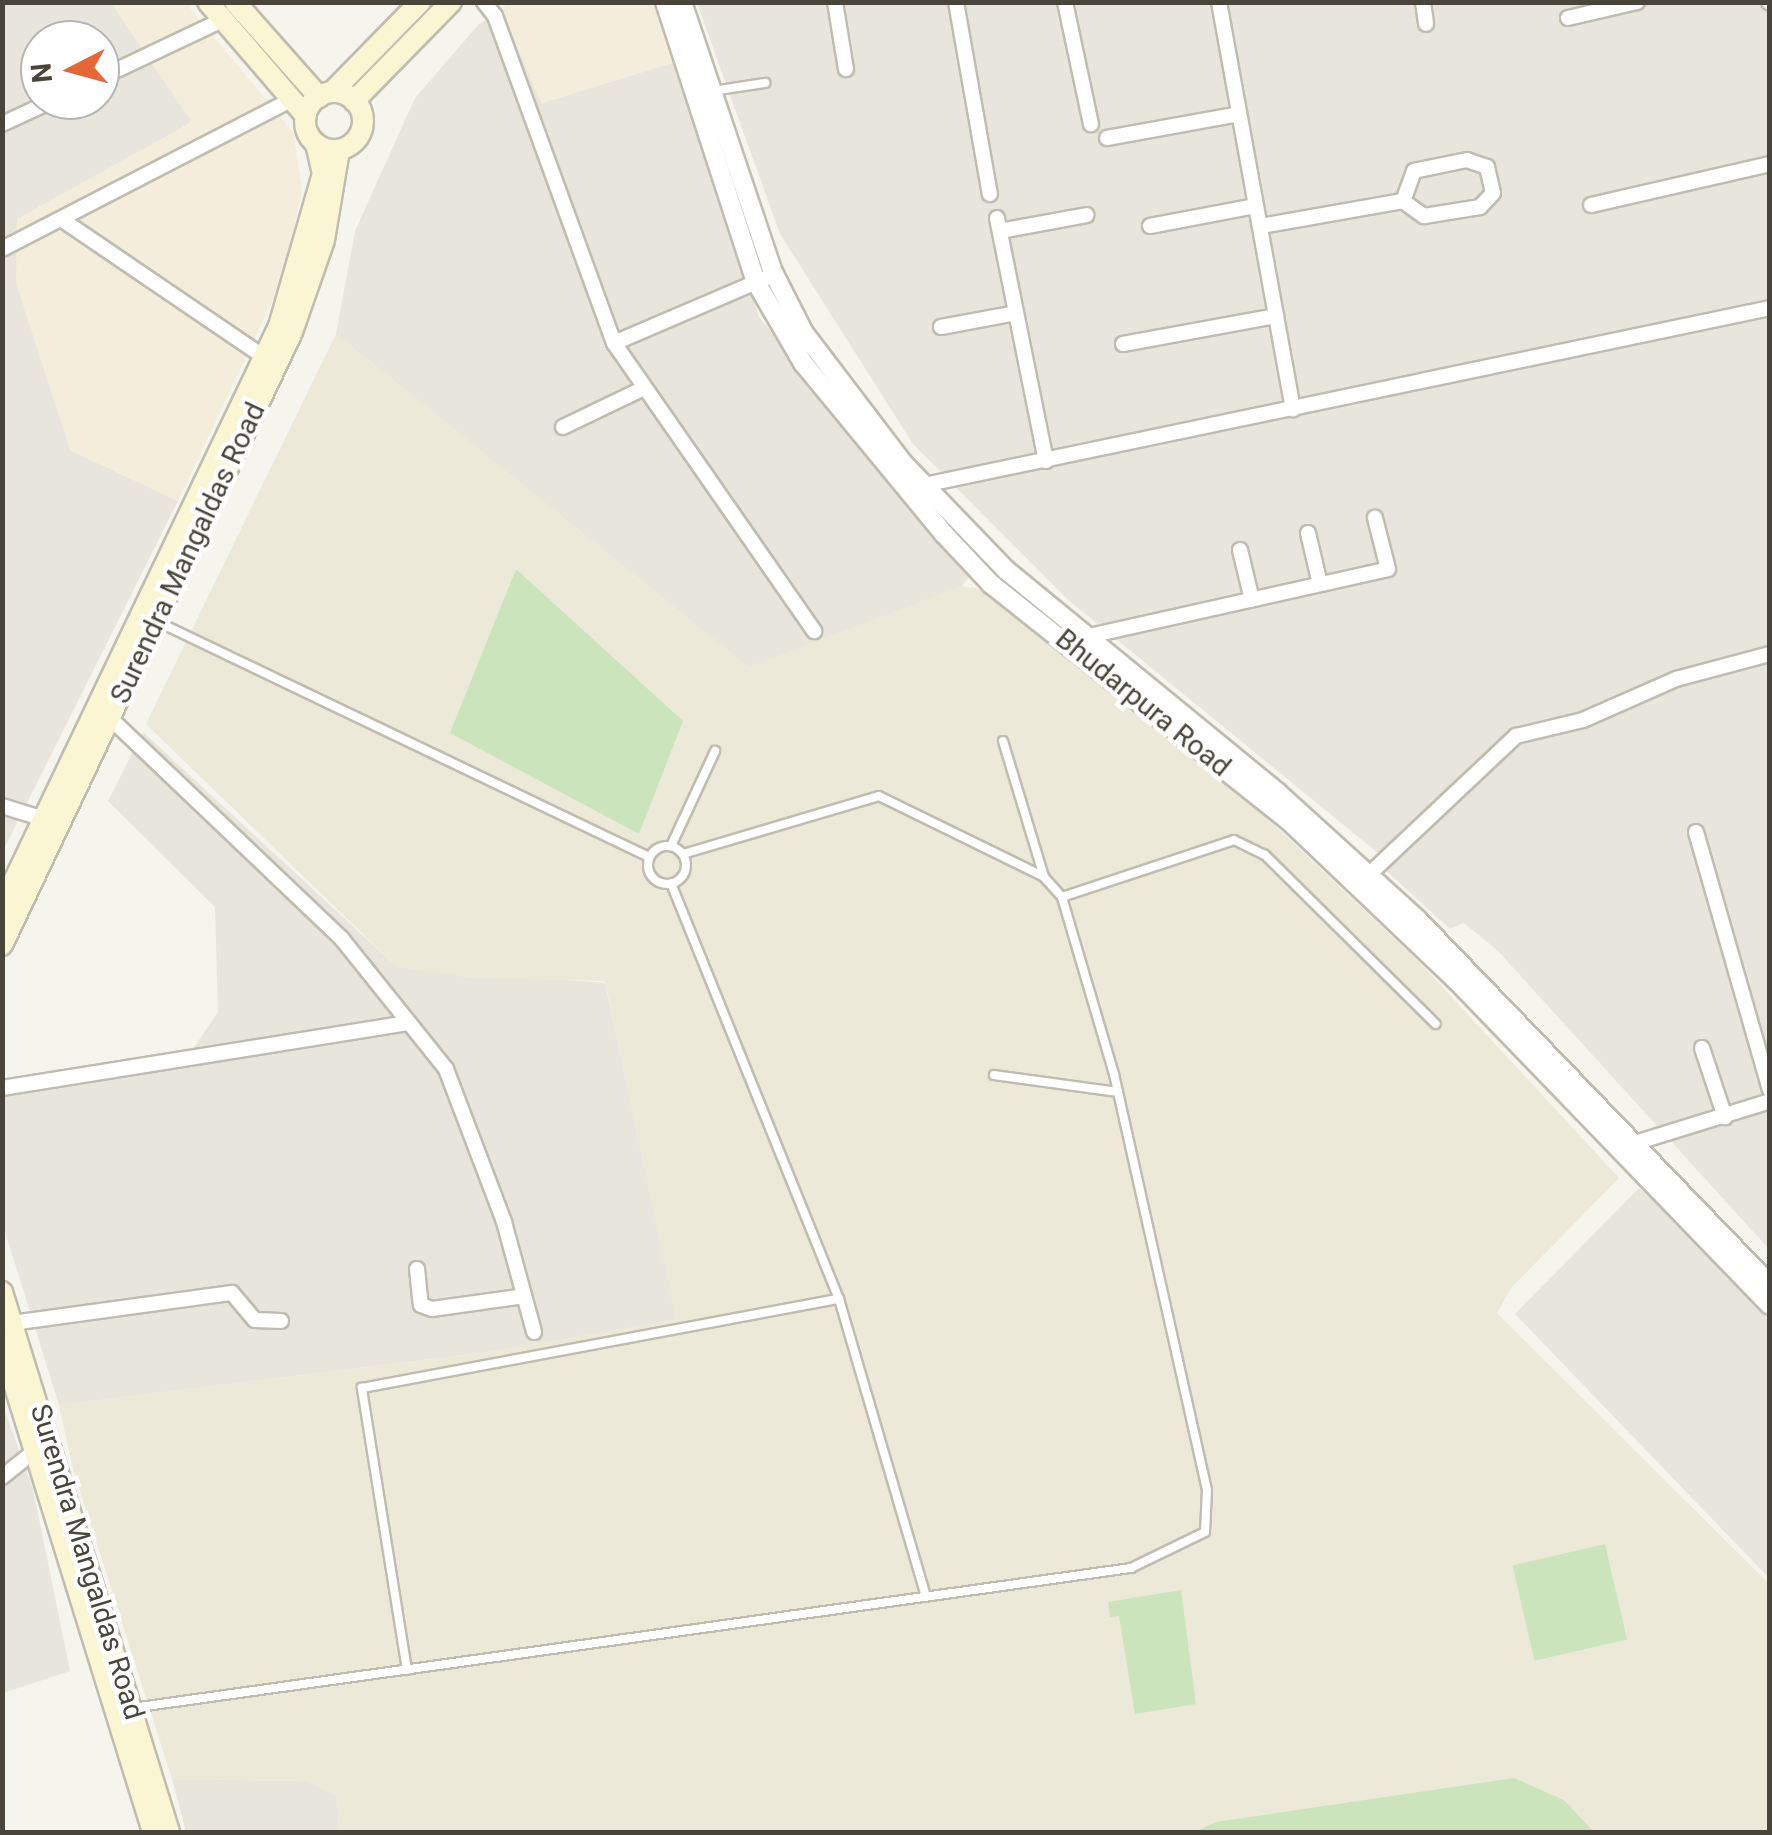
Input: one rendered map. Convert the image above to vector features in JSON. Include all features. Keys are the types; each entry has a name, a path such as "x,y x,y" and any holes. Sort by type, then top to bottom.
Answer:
{"main road":[{"path":"208,2 229,11 325,95 354,101"},
{"path":"306,116 420,2"},
{"path":"354,101 451,2"},
{"path":"229,11 306,116 316,144 339,150 362,129 354,101"},
{"name":"Surendra Mangaldas Road","path":"2,906 264,357 310,236 323,174 316,144"},
{"name":"Surendra Mangaldas Road","path":"2,945 292,332 324,240 339,150"},
{"name":"Surendra Mangaldas Road","path":"2,1292 169,1832"},
{"name":"Surendra Mangaldas Road","path":"2,1344 153,1832"}],"street":[{"path":"484,2 495,16 614,343 814,631"},
{"name":"Bhudarpura Road","path":"665,2 756,282 804,363 915,488 1083,642 1362,880 1765,1284 1770,1305"},
{"name":"Bhudarpura Road","path":"682,2 774,274 804,333 915,488"},
{"path":"834,2 846,68"},
{"path":"956,2 990,194"},
{"path":"1065,2 1090,124"},
{"path":"1219,2 1293,409"},
{"path":"1422,2 1426,24"},
{"path":"1568,18 1637,2"},
{"path":"120,68 229,11"},
{"path":"2,249 292,99"},
{"path":"1107,138 1239,114"},
{"path":"1261,226 1403,200 1424,216 1480,207 1493,193 1487,167 1467,160 1414,171 1403,200"},
{"path":"1591,204 1770,164"},
{"path":"1150,226 1256,206"},
{"path":"1046,462 998,224 1086,215"},
{"path":"61,219 264,357"},
{"path":"614,343 774,274"},
{"path":"915,488 1770,308"},
{"path":"941,327 1016,312"},
{"path":"1123,344 1276,316"},
{"path":"563,427 644,388"},
{"path":"1083,642 1388,569 1375,518"},
{"path":"1308,532 1320,584"},
{"path":"1240,550 1252,600"},
{"path":"1362,880 1516,736 1583,720 1676,679 1770,654"},
{"path":"110,718 342,939 446,1069 504,1222 534,1332"},
{"path":"2,806 44,820"},
{"path":"1696,832 1770,1090"},
{"path":"2,1088 410,1023"},
{"path":"1702,1048 1725,1116"},
{"path":"1627,1145 1770,1101"},
{"path":"417,1269 421,1305 432,1309 524,1296"},
{"path":"12,1322 232,1292 255,1320 281,1321"},
{"path":"2,1477 36,1450"}],"lane":[{"path":"712,91 766,83"},
{"path":"156,622 649,858"},
{"path":"1003,741 1044,877"},
{"path":"649,858 671,846 716,751"},
{"path":"132,1708 1131,1568 1205,1532 1206,1490 1118,1092 1062,897 1044,877 878,796 684,854 671,846"},
{"path":"1062,897 1234,840 1266,855 1436,1024"},
{"path":"671,884 684,876 684,854"},
{"path":"649,858 651,876 671,884 839,1299 926,1597"},
{"path":"994,1076 1118,1092"},
{"path":"407,1670 362,1388 839,1299"}],"shaded area":[{"path":"508,2 664,3 685,59 541,103 502,10"},
{"path":"3,3 111,3 193,121 135,155 70,450 178,501 3,851"},
{"path":"111,3 186,3 293,132 302,189 284,276 178,501 70,450 16,283 17,219 192,122"},
{"path":"697,3 1769,3 1769,1249 1498,951 1464,923 1450,929 1384,869 1389,862 1067,599 913,444 780,234"},
{"path":"502,10 542,103 685,59 759,317 973,572 962,586 848,635 748,667 336,334 355,231 415,98 479,24"},
{"path":"336,334 748,667 962,586 994,592 1216,770 1421,964 1619,1178 1511,1288 1497,1313 1769,1584 1769,1832 339,1832 337,1796 307,1781 172,1779 73,1469 59,1405 488,1352 676,1319 605,981 471,978 397,967 146,724"},
{"path":"143,732 397,967 605,983 677,1320 488,1352 59,1405 3,1225 3,1096 184,1062 218,1012 215,907 108,801"},
{"path":"1639,1188 1769,1305 1769,1578 1515,1314"},
{"path":"2,1403 33,1489 70,1671 3,1693"},
{"path":"172,1779 307,1781 337,1795 339,1832 186,1832"}],"green space":[{"path":"516,569 683,721 639,834 450,733"},
{"path":"1605,1544 1627,1639 1534,1661 1512,1565"},
{"path":"1181,1590 1196,1704 1135,1714 1119,1616 1110,1617 1108,1602"},
{"path":"1514,1778 1564,1800 1594,1832 1194,1832 1216,1822"}]}
